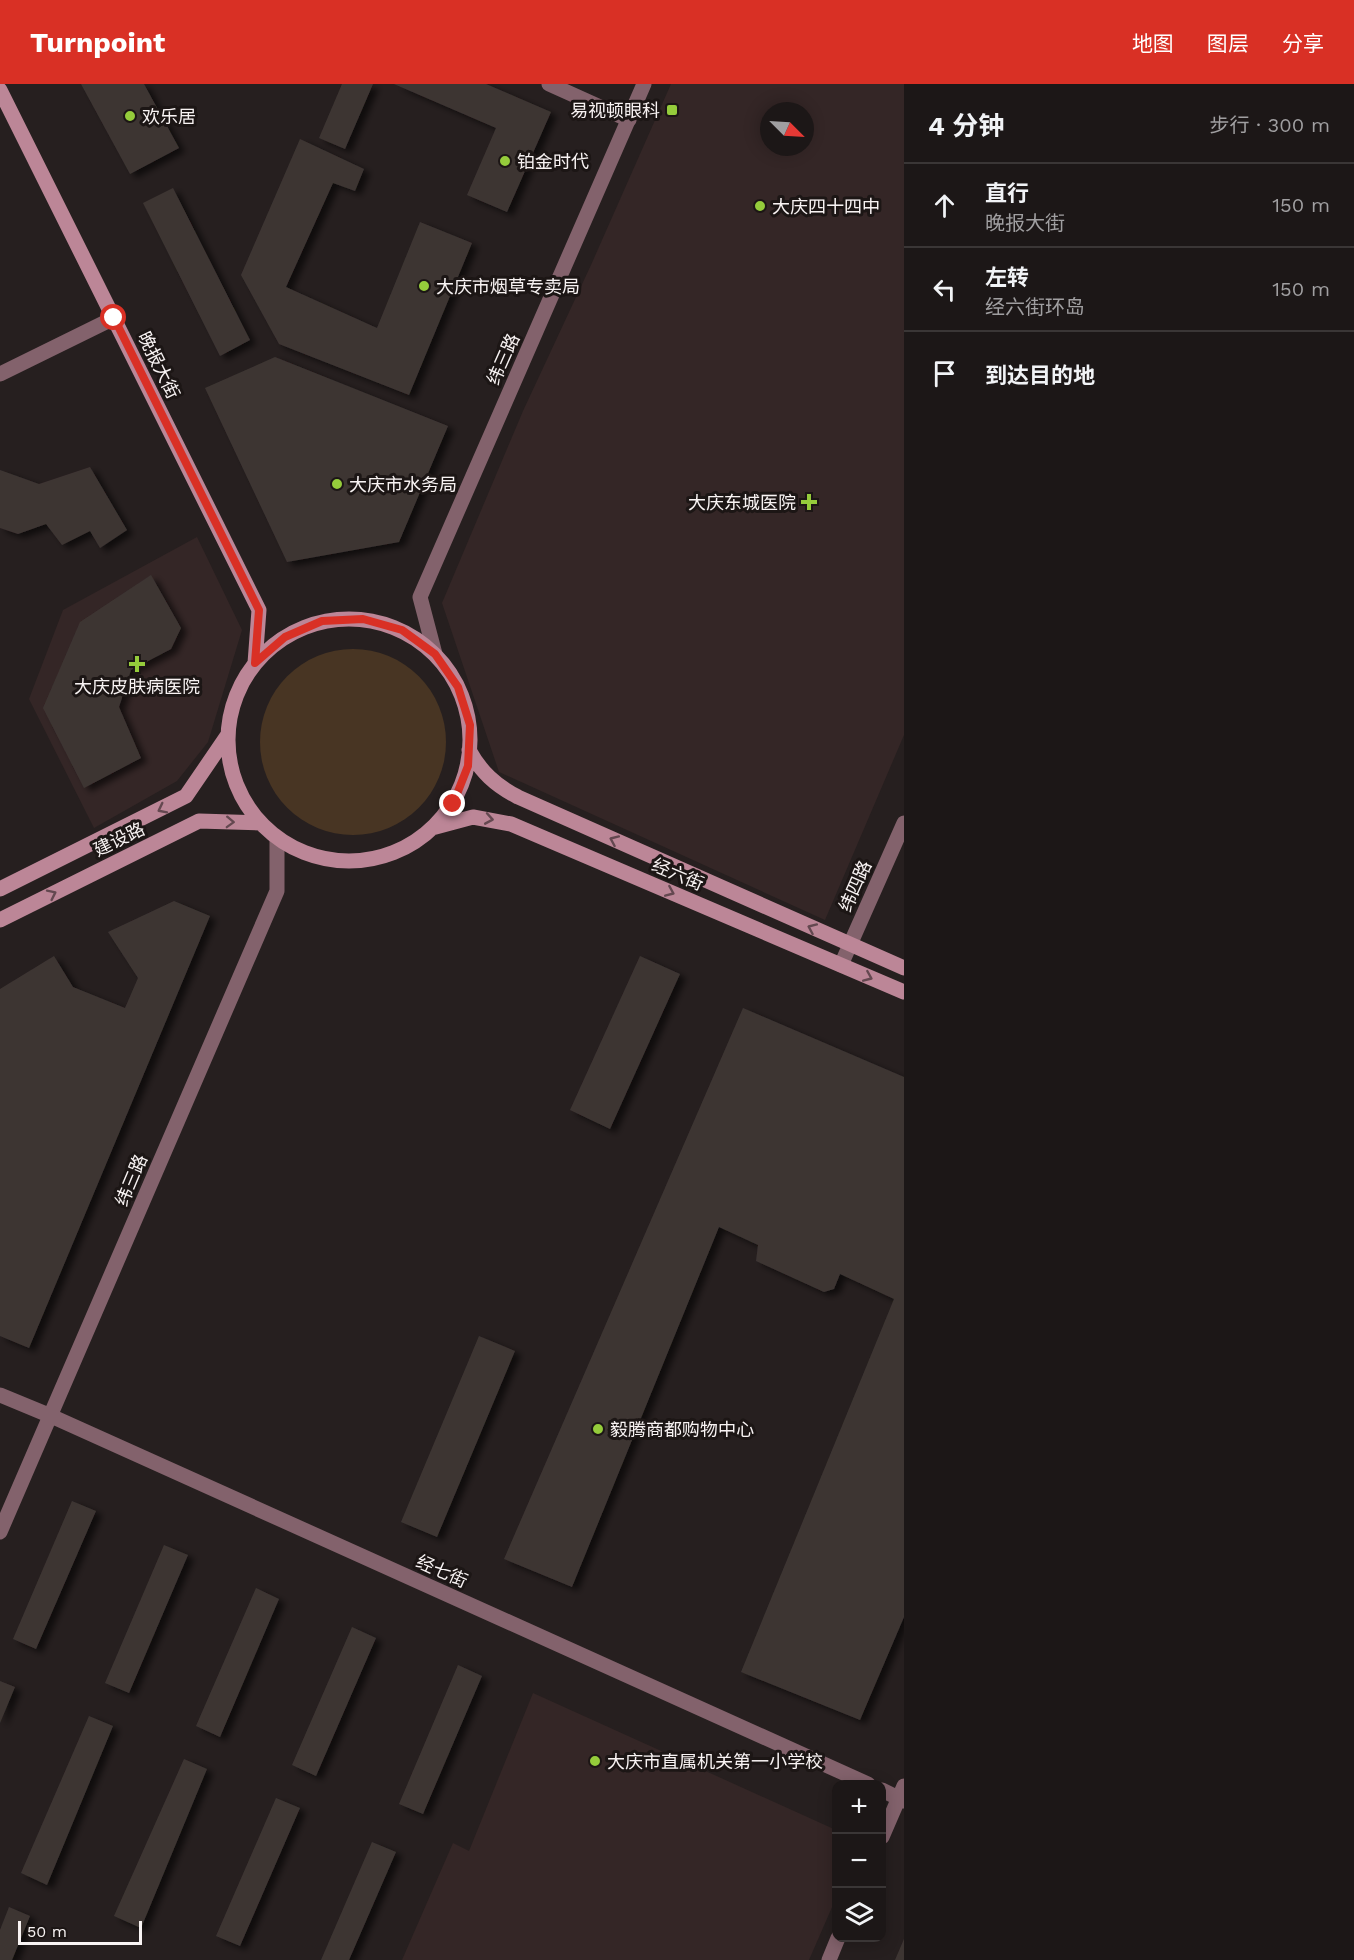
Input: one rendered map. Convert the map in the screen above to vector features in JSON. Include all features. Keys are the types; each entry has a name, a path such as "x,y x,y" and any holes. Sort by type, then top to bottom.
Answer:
{"main road":[{"name":"晚报大街","path":"0,90 259,610 255,663"},
{"path":"363,619 402,630 435,654 458,687 470,725 469,749 468,766 453,804 427,834 392,855 352,863 313,857 277,839 249,811 232,776 227,736 235,697 255,663 285,637 322,621 363,619"},
{"name":"建设路","path":"0,889 186,796 227,736"},
{"name":"经六街","path":"469,749 486,775 498,786 518,797 904,968"},
{"name":"经六街","path":"432,828 473,817 511,824 904,992"},
{"name":"建设路","path":"0,920 199,821 261,823"}],"street":[{"path":"549,84 629,120"},
{"name":"纬三路","path":"435,654 420,597 644,84"},
{"path":"0,374 114,318"},
{"name":"纬四路","path":"841,965 904,823"},
{"name":"纬三路","path":"0,1532 277,891 277,839"},
{"name":"经七街","path":"0,1395 857,1780"},
{"path":"883,1834 902,1795 886,1791"},
{"path":"829,1960 836,1942"}],"shaded area":[{"path":"671,84 904,84 904,735 825,920 499,772 442,603 523,411"},
{"name":"大庆皮肤病医院","path":"197,537 242,630 208,742 177,781 94,828 29,699 63,610"},
{"path":"353,649 388,656 419,676 439,707 446,742 439,777 419,808 388,828 353,835 318,828 287,808 267,777 260,742 267,707 287,676 318,656"},
{"name":"大庆市直属机关第一小学校","path":"533,1693 832,1828 832,1907 809,1960 402,1960 453,1843 469,1851"}],"building":[{"name":"欢乐居","path":"81,84 144,84 179,148 130,174"},
{"path":"342,84 373,84 345,149 319,138"},
{"name":"铂金时代","path":"394,84 486,84 551,112 507,212 467,195 496,128"},
{"path":"300,139 364,169 355,191 333,183 286,287 377,328 420,222 472,243 409,395 279,344 241,275"},
{"path":"173,188 250,340 220,356 143,203"},
{"name":"大庆市水务局","path":"275,357 448,426 399,542 287,562 205,388"},
{"path":"90,467 127,530 100,548 90,531 62,545 46,524 18,534 0,528 0,470 39,484"},
{"path":"151,575 181,628 171,649 131,670 119,707 141,758 84,788 43,708 80,622"},
{"path":"174,901 210,916 29,1348 0,1336 0,989 54,956 73,987 125,1008 138,978 108,932"},
{"path":"640,956 680,974 610,1129 570,1110"},
{"name":"毅腾商都购物中心","path":"743,1008 904,1077 904,1617 860,1720 741,1672 894,1299 840,1274 834,1289 824,1292 756,1261 758,1245 719,1227 572,1587 504,1559"},
{"path":"479,1336 515,1351 437,1537 401,1522"},
{"path":"72,1501 96,1511 36,1649 13,1639"},
{"path":"164,1545 188,1555 129,1693 105,1683"},
{"path":"256,1588 279,1599 220,1737 196,1726"},
{"path":"352,1627 376,1638 316,1776 292,1765"},
{"path":"458,1665 482,1676 423,1814 399,1804"},
{"path":"0,1681 15,1687 0,1723"},
{"path":"89,1716 113,1726 47,1885 21,1873"},
{"path":"184,1759 207,1769 141,1928 114,1916"},
{"path":"276,1798 300,1808 240,1946 216,1936"},
{"path":"372,1842 396,1852 349,1960 321,1960"},
{"path":"9,1907 30,1916 12,1960 0,1960 0,1930"},
{"path":"904,1939 904,1960 895,1960"}],"place":[{"name":"易视顿眼科","path":"672,110"},
{"name":"欢乐居","path":"130,116"},
{"name":"铂金时代","path":"505,161"},
{"name":"大庆四十四中","path":"760,206"},
{"name":"大庆市烟草专卖局","path":"424,286"},
{"name":"大庆市水务局","path":"337,484"},
{"name":"大庆东城医院","path":"809,502"},
{"name":"大庆皮肤病医院","path":"137,664"},
{"name":"毅腾商都购物中心","path":"598,1429"},
{"name":"大庆市直属机关第一小学校","path":"595,1761"}],"route":[{"path":"114,318 259,610 255,663 285,637 322,621 363,619 402,630 435,654 458,687 470,725 468,766 453,804"}]}
